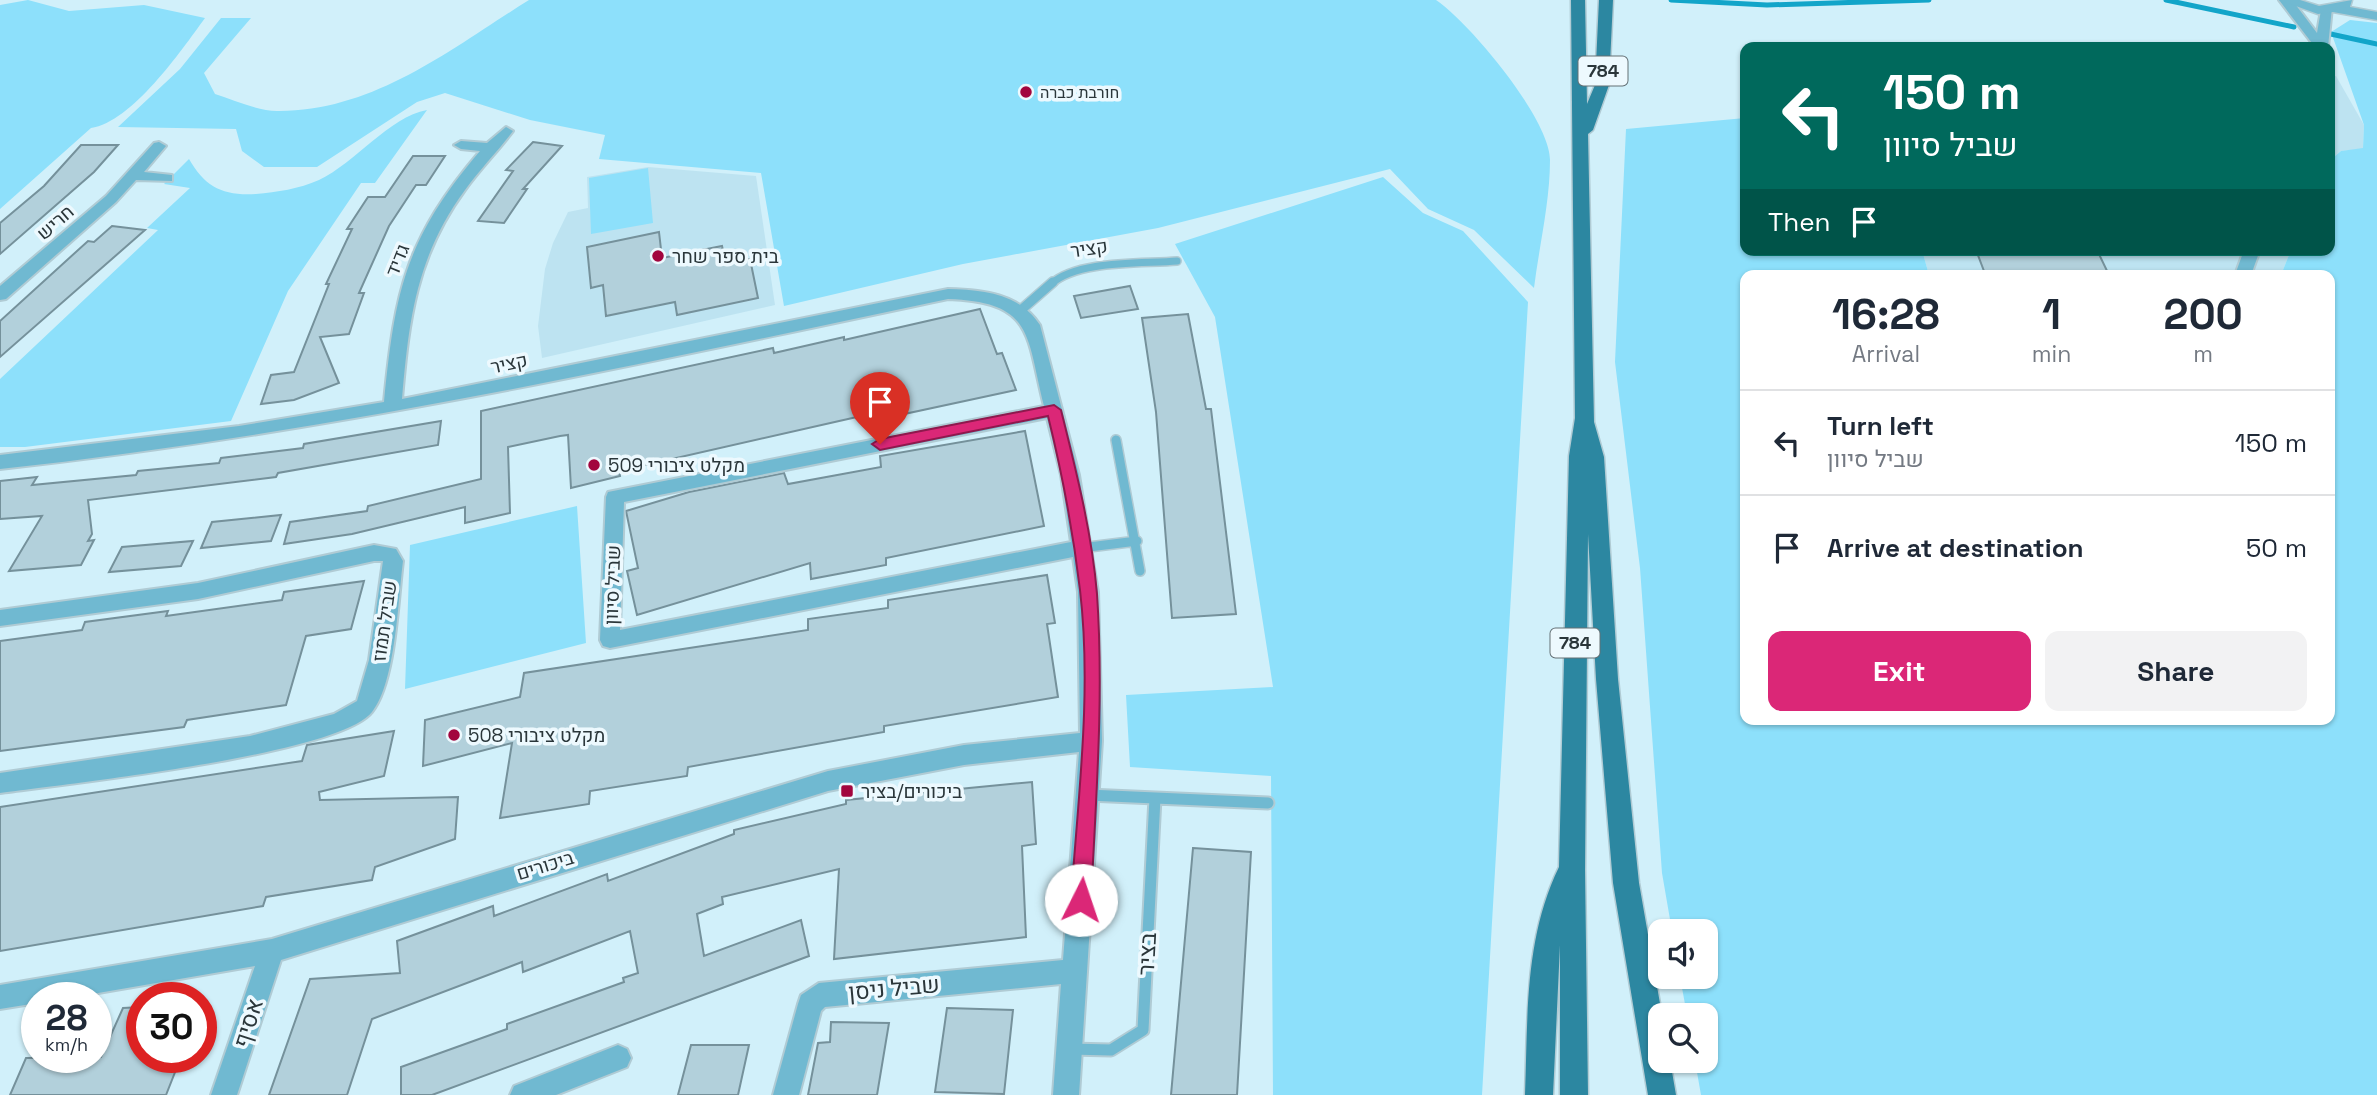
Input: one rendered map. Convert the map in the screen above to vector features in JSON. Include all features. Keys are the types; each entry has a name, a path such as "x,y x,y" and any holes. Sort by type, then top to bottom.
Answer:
{"main road":[{"name":"784","path":"1574,1095 1572,870 1579,456 1585,418 1578,0"},
{"name":"784","path":"1581,139 1602,85 1606,0"},
{"path":"1585,418 1594,457 1607,679 1626,883 1662,1095"},
{"path":"1539,1095 1546,940 1558,892 1572,870"}],"street":[{"path":"2286,0 2337,6 2377,16"},
{"path":"2286,0 2318,42"},
{"path":"2365,0 2377,4"},
{"path":"2324,42 2337,6"},
{"name":"גדיד","path":"392,407 402,318 407,292 420,255 442,212 506,131"},
{"path":"461,145 490,148"},
{"name":"חריש","path":"0,295 111,199 159,146"},
{"path":"132,176 167,178"},
{"name":"קציר","path":"0,462 175,443 392,407 948,294 998,299 1021,310"},
{"path":"1021,310 1032,325 1070,475 1088,592 1091,741 1066,1095"},
{"name":"שביל סיוון","path":"1054,410 615,497 610,640 1081,548"},
{"name":"שביל תמוז","path":"0,618 198,591 374,553 389,554 393,561 374,687 364,707 345,720 283,740 0,783"},
{"name":"ביכורים","path":"1,999 272,951 783,792 964,755 1091,741"},
{"name":"אסיף","path":"224,1095 272,951"},
{"name":"שביל ניסן","path":"786,1095 810,1004 819,995 1076,971"},
{"path":"523,1095 618,1058"}],"lane":[{"name":"קציר","path":"1021,310 1062,274 1077,269 1177,261"},
{"path":"1116,440 1137,541 1140,571"},
{"path":"1081,548 1137,541"},
{"path":"1087,794 1268,803"},
{"name":"בציר","path":"1070,1049 1111,1050 1143,1030 1155,798"}],"shaded area":[{"path":"28,0 69,11 144,5 205,18 169,66 139,99 107,123 91,128 0,209 0,5"},
{"path":"529,0 1436,0 1487,49 1523,97 1546,142 1550,160 1548,192 1534,288 1474,230 1428,209 1390,169 1158,228 963,264 784,306 761,173 599,159 605,135 530,120 445,93 417,102 317,167 264,167 242,151 236,129 118,127 180,69 221,18 251,18 204,73 215,94 254,107 277,111 313,108 346,101 379,89 441,56"},
{"path":"2350,20 2377,23 2377,1095 1701,1095 1697,1073 1718,1073 1718,1003 1685,1003 1682,989 1718,989 1718,919 1670,919 1662,873 1640,568 1615,362 1626,129 1740,118 1740,256 1924,256 1928,270 1740,270 1740,725 2335,725 2335,270 2283,270 2289,256 2335,256 2335,156 2341,151 2363,148 2364,125 2331,32"},
{"path":"2335,76 2364,125 2363,149 2341,151 2335,156"},
{"path":"427,110 375,183 361,183 288,291 231,421 25,447 0,447 0,379 158,230 147,228 190,188 164,184 189,159 202,177 216,188 225,191 256,194 288,190 319,180 399,122"},
{"name":"בית ספר שחר","path":"648,167 756,176 775,305 542,358 538,326 545,269 553,243 568,212 588,208 587,177"},
{"path":"648,168 653,223 591,234 589,178"},
{"path":"1383,177 1423,213 1463,231 1528,302 1482,1095 1273,1095 1271,776 1130,767 1126,695 1273,687 1215,317 1175,244"},
{"path":"1924,256 2289,256 2283,270 1928,270"},
{"path":"577,506 586,643 405,689 410,545"}],"building":[{"path":"533,142 562,146 523,189 527,189 504,223 478,221 513,171 506,170"},
{"path":"81,145 118,145 94,172 0,254 0,223 44,186"},
{"path":"413,156 445,156 426,185 416,185 389,226 359,293 364,293 349,334 320,337 339,383 294,400 261,404 271,375 294,372 329,284 326,284 352,229 347,229 368,197 385,197"},
{"path":"112,226 145,230 0,357 0,321 88,241 94,242"},
{"path":"659,232 662,258 722,246 726,264 750,259 758,298 677,315 675,302 606,316 603,285 591,288 587,247"},
{"path":"1978,256 2100,256 2107,270 1984,270"},
{"path":"1130,286 1138,309 1081,318 1074,296"},
{"path":"980,309 997,354 1002,353 1016,390 881,419 879,412 619,471 620,476 571,488 568,435 560,436 508,447 510,513 465,523 465,507 352,534 284,544 290,522 367,511 368,506 481,479 481,411 773,348 774,353 844,337 844,340"},
{"path":"1188,314 1206,409 1211,409 1236,614 1172,618 1156,412 1142,318"},
{"path":"441,421 438,445 278,473 276,477 88,500 92,534 88,541 94,540 81,565 9,571 42,516 0,519 0,481 37,477 32,485 136,475 138,471 219,463 221,458 303,448 304,444"},
{"path":"1025,431 1044,526 886,558 886,565 811,579 810,563 637,615 627,571 638,568 626,511 689,492 784,473 788,484 881,467 880,456"},
{"path":"281,515 271,541 201,548 212,522"},
{"path":"193,541 181,566 109,572 122,547"},
{"path":"1047,575 1055,623 1047,624 1058,697 884,726 884,732 688,767 687,776 590,791 589,804 500,818 512,743 423,766 425,720 520,697 524,673 808,630 808,619 888,608 888,600"},
{"path":"364,581 351,629 306,636 286,705 187,720 184,727 0,751 0,641 82,630 85,622 168,611 166,616 282,600 284,592"},
{"path":"394,731 384,776 319,792 320,800 458,797 455,839 375,867 372,880 266,897 263,906 0,951 0,807 302,761 307,745"},
{"path":"1032,782 1036,844 1022,846 1026,937 834,959 839,869 722,897 723,904 697,914 704,956 801,920 809,956 432,1095 401,1095 401,1067 507,1029 507,1024 624,982 623,978 638,973 630,931 523,972 522,962 372,1019 347,1095 269,1095 310,979 400,973 397,941 493,906 494,916 607,874 608,881 734,834 734,830 846,804 846,800"},
{"path":"1193,848 1251,852 1237,1095 1171,1095"},
{"path":"123,1008 126,1008 126,1073 175,1073 166,1095 10,1095 21,1070 21,1073 112,1073 112,1032"},
{"path":"947,1008 1013,1010 1004,1094 935,1092"},
{"path":"831,1022 889,1023 877,1095 808,1095 818,1043 830,1042"},
{"path":"691,1045 749,1045 738,1095 678,1095"}],"waterway":[{"path":"1671,0 1767,5 1929,0"},
{"path":"2166,0 2294,27"},
{"path":"2326,33 2377,44"}],"place":[{"name":"חורבת כברה","path":"1026,92"},
{"name":"בית ספר שחר","path":"658,256"},
{"name":"מקלט ציבורי 509","path":"594,465"},
{"name":"מקלט ציבורי 508","path":"454,735"},
{"name":"ביכורים/בציר","path":"847,791"}],"route":[{"path":"880,444 1054,410 1070,475 1088,592 1092,714 1081,900"}]}
